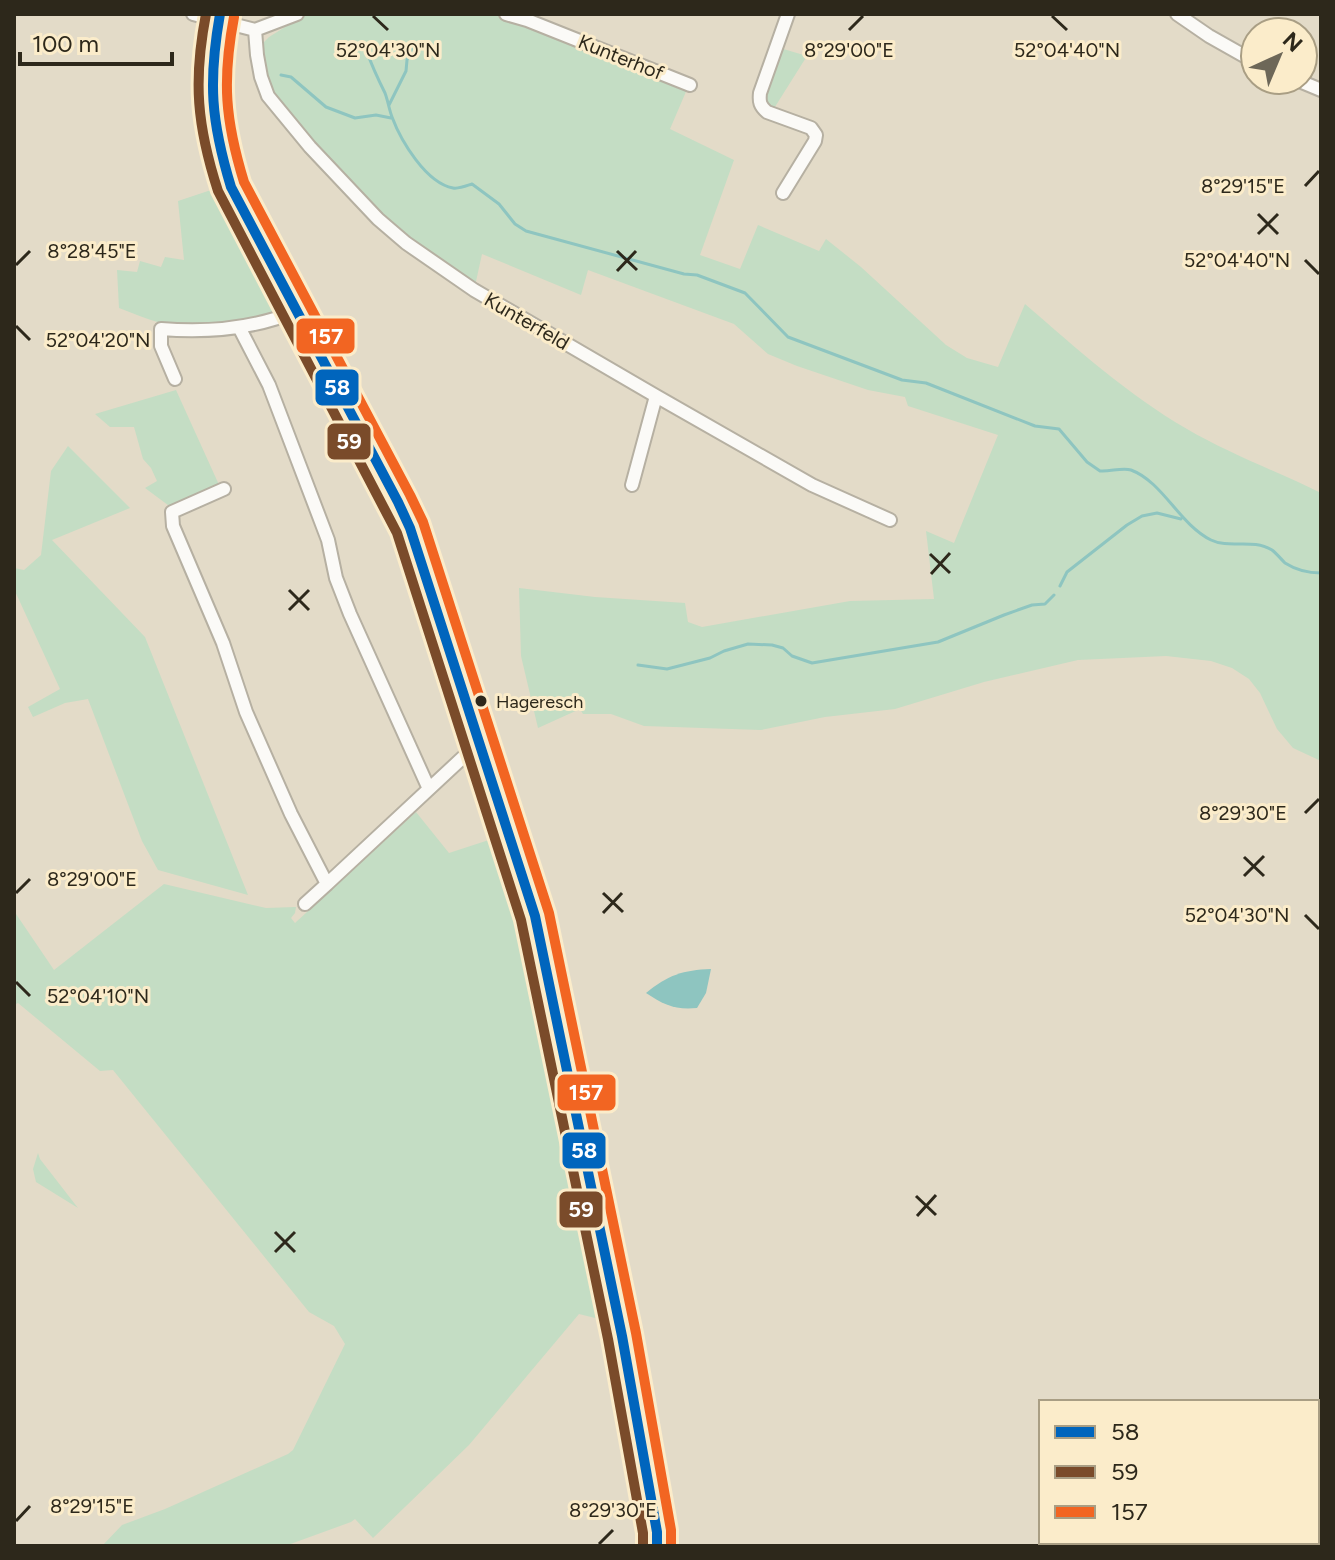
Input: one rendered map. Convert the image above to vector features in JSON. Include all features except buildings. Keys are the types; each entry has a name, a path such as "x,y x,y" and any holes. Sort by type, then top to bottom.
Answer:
{"main road":[{"path":"219,18 212,55 213,122 231,187 410,528 539,932 622,1336 657,1546"}],"street":[{"path":"193,14 219,18 255,30 297,14"},
{"name":"Kunterhof","path":"506,14 690,85"},
{"path":"783,193 816,135 811,128 767,112 759,101 788,14"},
{"path":"1177,14 1239,53"},
{"name":"Kunterfeld","path":"255,30 259,66 268,96 302,139 378,219 406,243 474,290 656,396 812,485 890,520"},
{"path":"175,379 161,346 161,329 240,329 297,311"},
{"path":"240,329 271,391 328,540 336,578 350,614 429,789"},
{"path":"632,485 656,396"},
{"path":"224,489 172,512 173,526 223,643 246,712 291,814 327,884"},
{"path":"305,904 473,748 481,745"}],"green space":[{"path":"306,14 499,14 525,21 688,87 670,129 734,160 700,255 740,269 758,225 819,251 826,239 946,345 967,358 998,367 1025,304 1103,370 1165,416 1219,446 1321,493 1321,761 1293,748 1277,729 1260,693 1249,679 1232,668 1211,661 1166,656 1078,660 984,682 895,709 825,717 761,730 644,726 611,714 583,714 580,709 538,728 521,656 519,588 685,603 688,622 702,627 850,601 934,599 926,531 954,543 998,435 908,406 905,397 868,390 797,366 768,354 734,324 588,270 581,295 482,254 475,286 408,240 382,216 296,126 271,95 265,76 263,43"},
{"path":"780,48 807,56 773,110 766,106 764,95"},
{"path":"220,187 285,312 239,323 191,327 161,323 119,308 117,270 137,272 140,261 161,267 165,257 184,260 178,201"},
{"path":"176,390 220,487 172,508 145,488 157,481 143,459 134,427 110,427 95,414"},
{"path":"68,446 130,508 52,540 145,637 248,895 158,870 142,841 88,699 65,703 33,717 28,707 60,689 14,589 14,568 24,570 41,555 51,471"},
{"path":"416,812 449,853 498,837 526,927 607,1321 579,1314 469,1445 373,1538 355,1519 285,1546 102,1546 122,1525 165,1509 293,1450 345,1344 334,1326 309,1312 113,1070 100,1071 18,1003 14,1005 14,911 54,970 164,884 266,908 296,907 291,918 295,923"},
{"path":"38,1153 78,1208 36,1182 33,1169"}],"water":[{"path":"711,969 706,993 697,1008 670,1006 646,993 676,975"}],"waterway":[{"path":"389,105 406,71 413,45"},
{"path":"367,52 396,127 424,170 453,188 472,184 499,204 515,224 526,231 697,275 745,293 788,337 902,380 926,383 1035,426 1059,429 1087,462 1100,471 1127,469 1142,476 1190,524 1211,540 1225,544 1265,546 1294,568 1321,573"},
{"path":"281,75 291,77 326,107 355,118 376,115 391,118"},
{"path":"1060,586 1067,572 1142,516 1157,513 1181,519"},
{"path":"638,665 667,669 748,644 783,648 792,656 812,663 938,642 1032,605 1045,604 1054,595"},
{"path":"615,1345 639,1479"},
{"path":"644,1506 649,1546"}],"transit line":[{"name":"59","path":"206,14 199,61 199,103 205,145 218,191 397,533 521,920 608,1339 643,1546"},
{"name":"58","path":"220,14 214,60 214,101 219,142 231,187 410,528 535,916 622,1336 657,1546"},
{"name":"157","path":"234,17 227,100 244,182 423,522 549,913 636,1333 671,1530 671,1546"}],"place":[{"name":"Hageresch","path":"481,701"}]}
